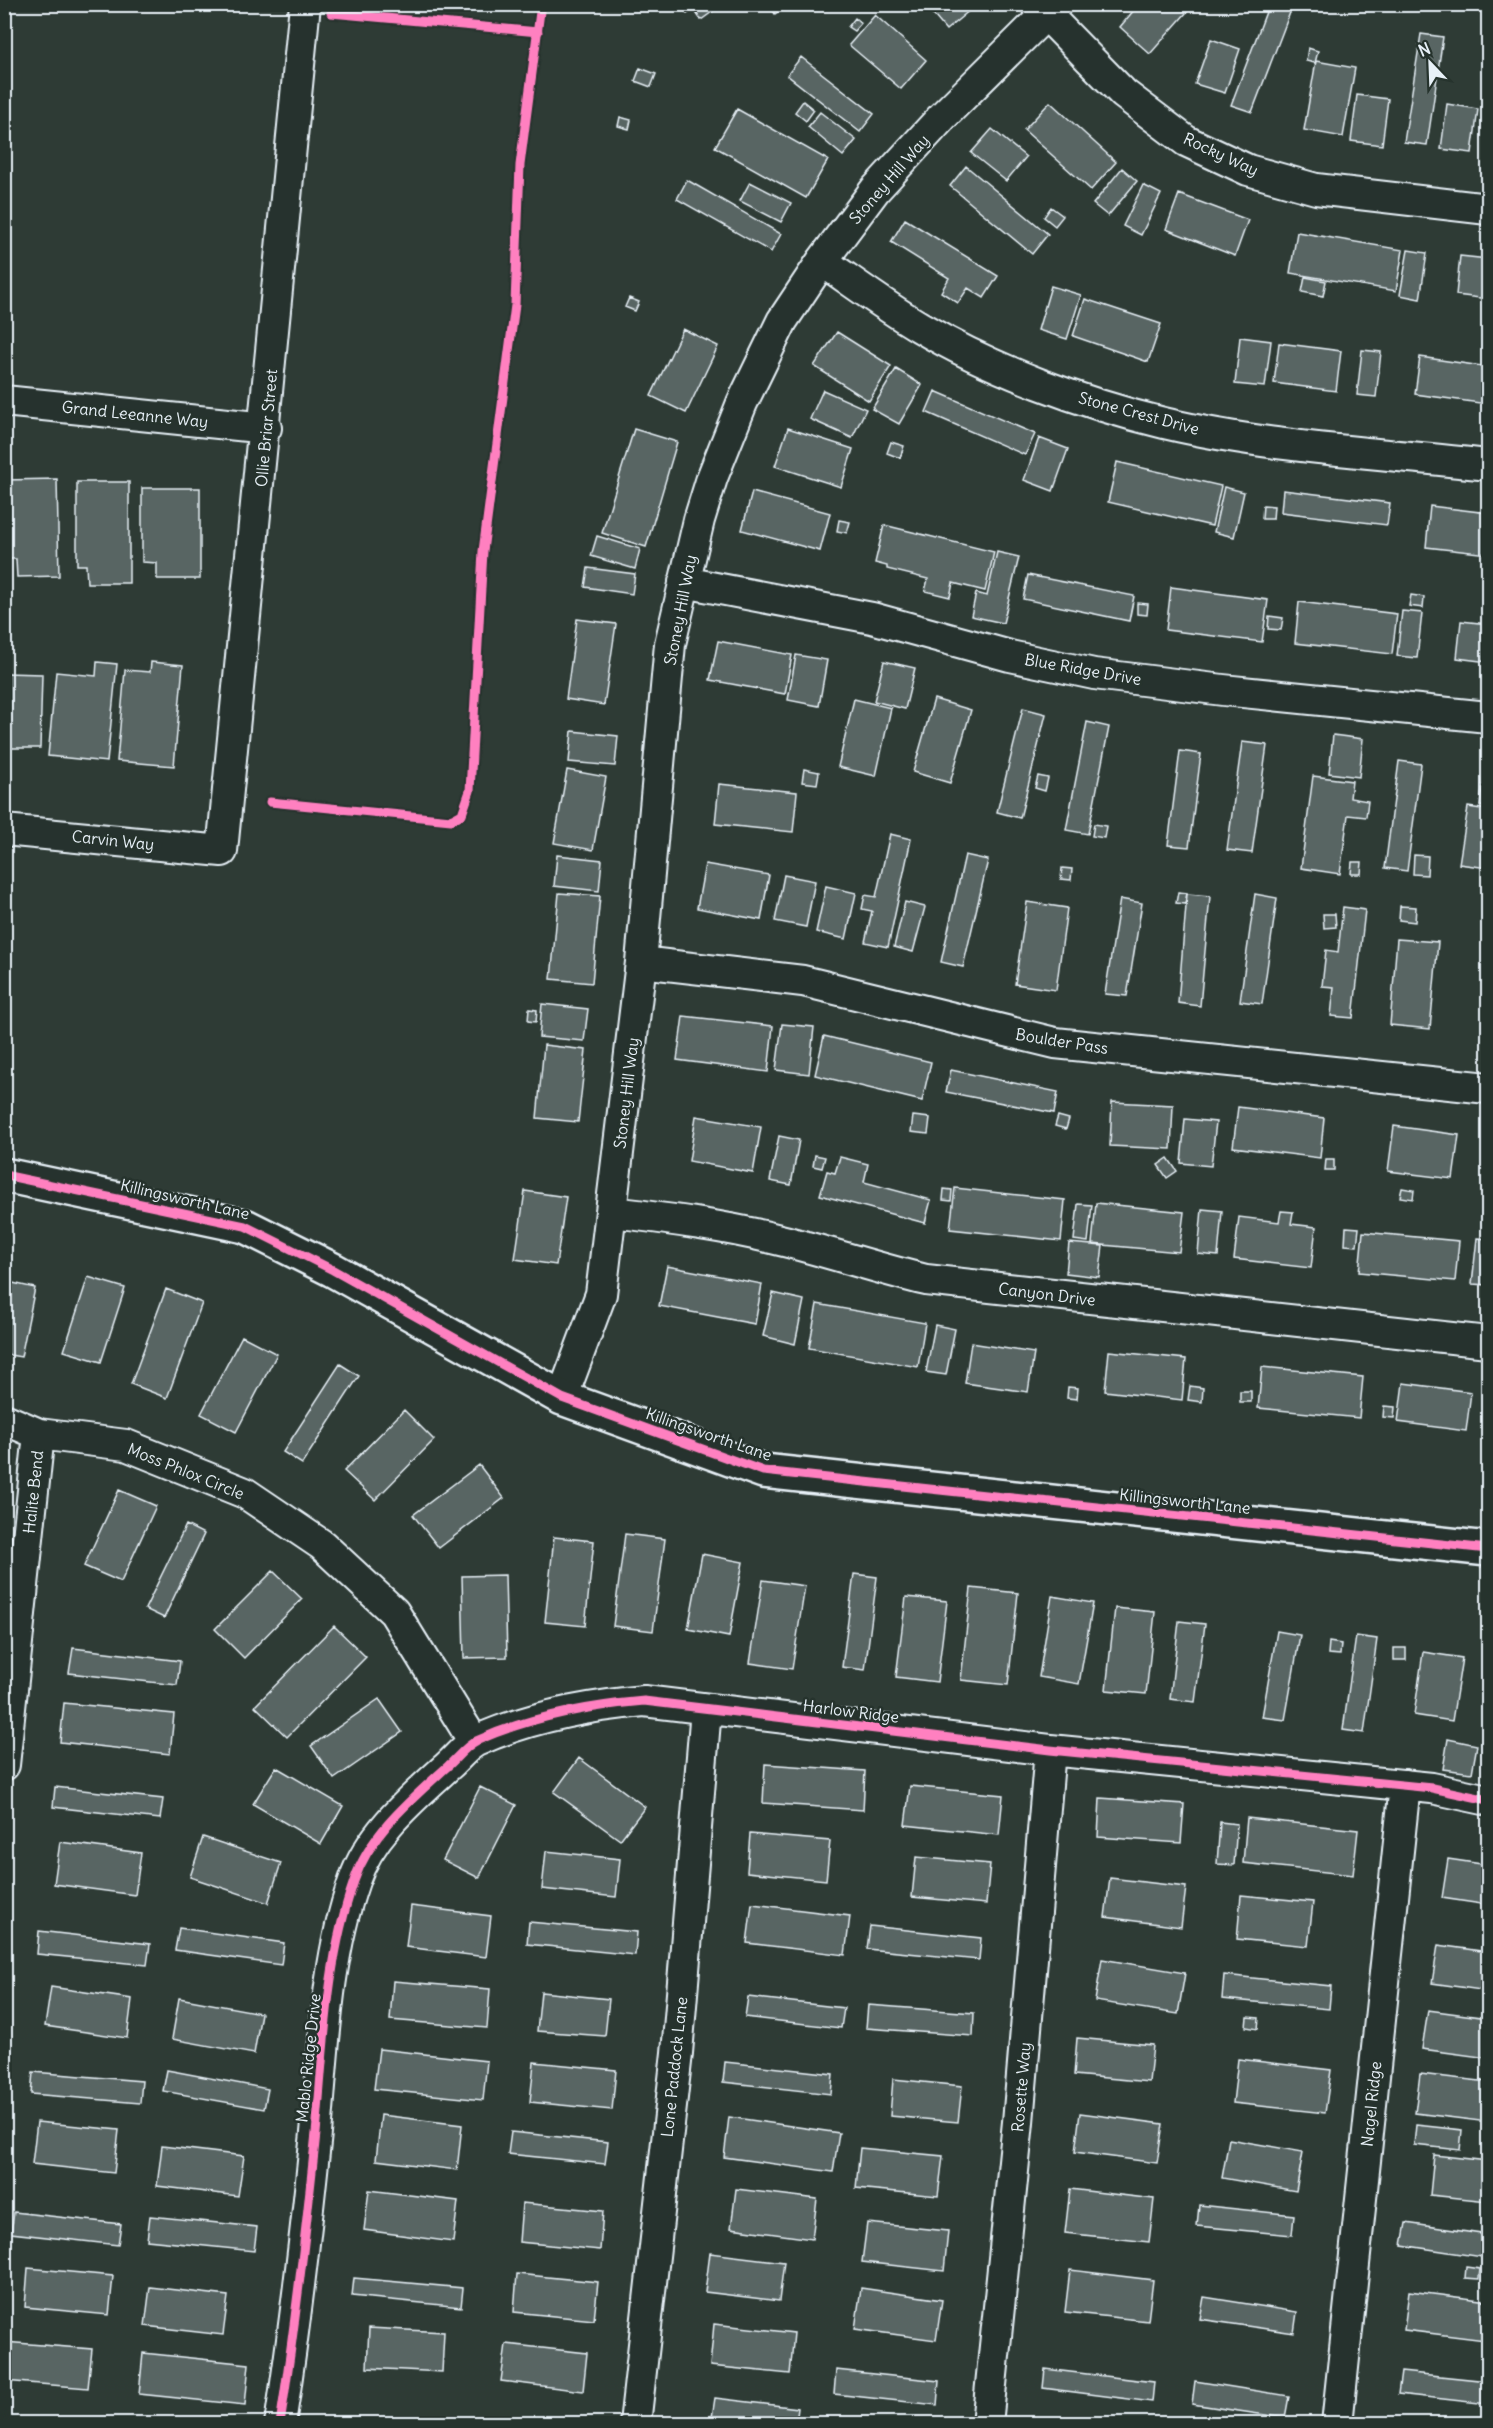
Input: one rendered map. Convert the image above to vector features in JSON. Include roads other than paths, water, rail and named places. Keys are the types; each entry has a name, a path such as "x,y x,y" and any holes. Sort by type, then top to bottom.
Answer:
{"street":[{"name":"Ollie Briar Street","path":"222,851 266,428 305,4"},
{"name":"Rocky Way","path":"1046,8 1124,94 1186,141 1248,170 1316,189 1488,209"},
{"name":"Stoney Hill Way","path":"562,1398 601,1294 613,1212 641,962 670,644 699,520 742,403 782,321 822,261 875,190 1046,8"},
{"name":"Stone Crest Drive","path":"822,261 920,327 1033,381 1098,405 1165,423 1238,437 1488,465"},
{"name":"Grand Leeanne Way","path":"4,400 266,428"},
{"name":"Blue Ridge Drive","path":"684,582 872,618 1010,656 1094,674 1223,690 1488,717"},
{"name":"Carvin Way","path":"4,830 222,851"},
{"name":"Boulder Pass","path":"641,962 803,981 1055,1043 1488,1088"},
{"name":"Killingsworth Lane","path":"4,1175 245,1226 333,1270 562,1398 763,1471 1488,1549"},
{"name":"Canyon Drive","path":"613,1212 706,1224 781,1240 862,1265 926,1280 1488,1342"},
{"name":"Moss Phlox Circle","path":"4,1419 39,1434 126,1445 245,1493 322,1545 394,1612 474,1742"},
{"name":"Halite Bend","path":"4,1765 39,1434"},
{"name":"Harlow Ridge","path":"474,1742 551,1715 598,1705 644,1701 1050,1750 1405,1785"},
{"name":"Lone Paddock Lane","path":"635,2424 677,2053 706,1709"},
{"name":"Mablo Ridge Drive","path":"280,2424 301,2285 329,1994 340,1928 355,1878 372,1846 397,1814 474,1742"},
{"name":"Rosette Way","path":"987,2424 1018,2122 1050,1750"},
{"path":"1405,1785 1488,1800"},
{"name":"Nagel Ridge","path":"1337,2424 1405,1785"}]}
